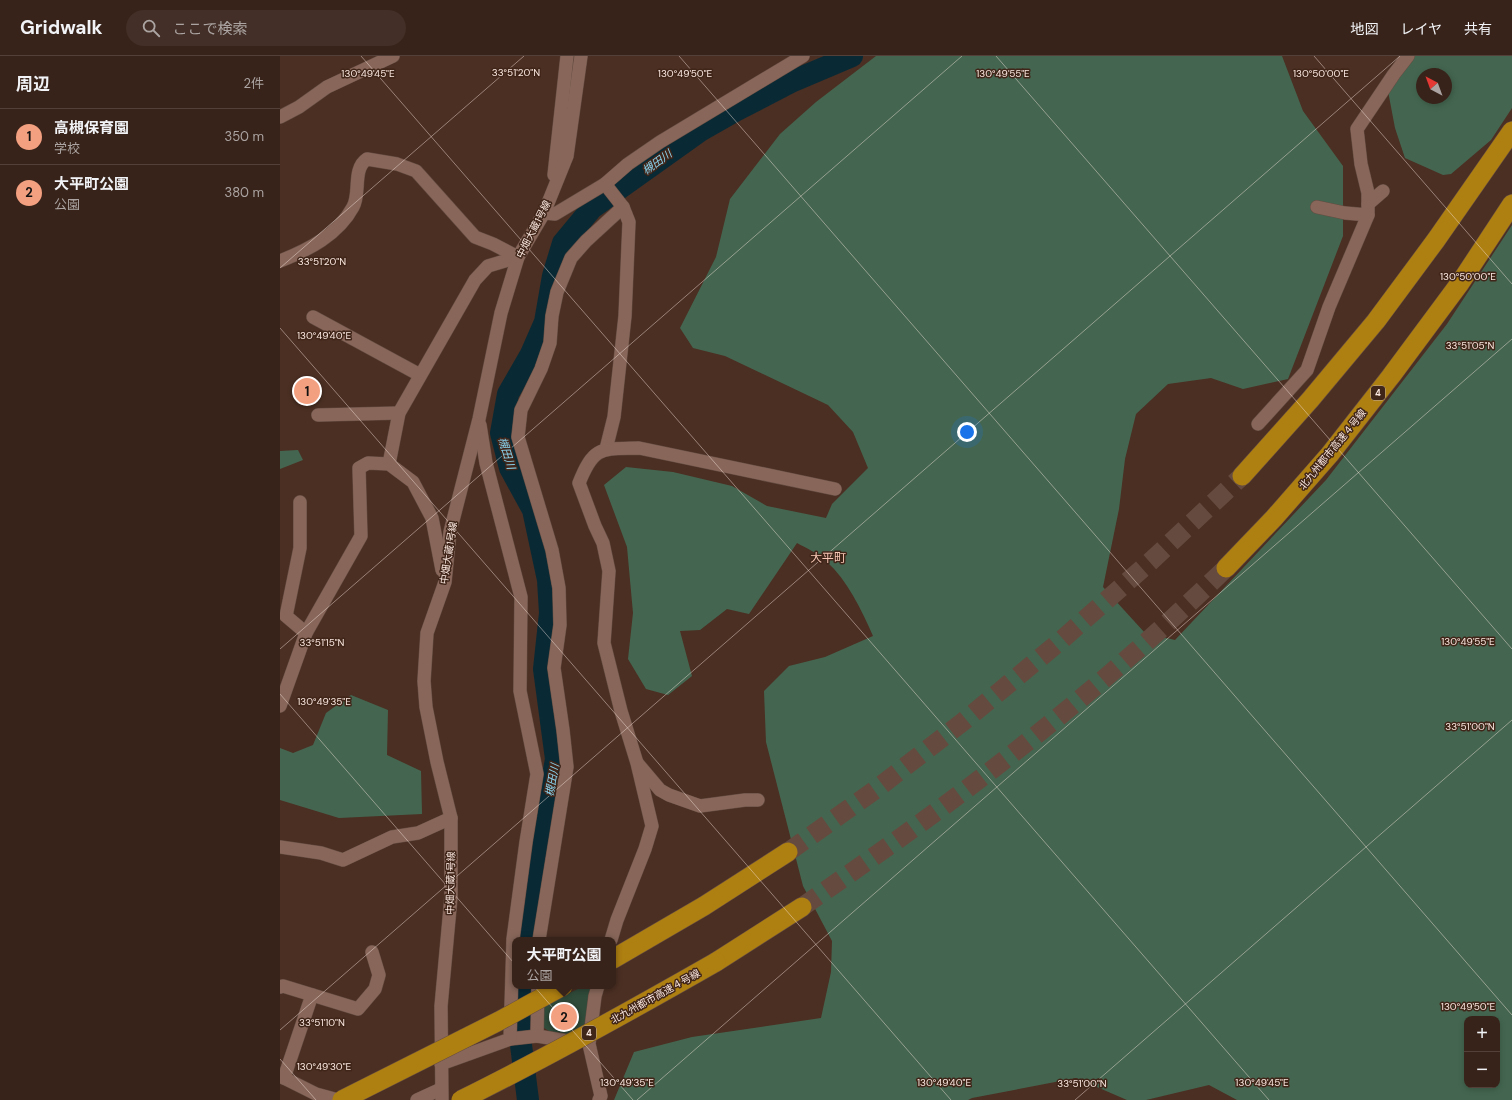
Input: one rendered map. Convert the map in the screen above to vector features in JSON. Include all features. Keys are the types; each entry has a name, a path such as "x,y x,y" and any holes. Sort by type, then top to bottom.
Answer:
{"highway":[{"path":"1242,476 1310,400 1376,321 1436,240 1512,131"},
{"name":"北九州都市高速４号線","path":"1226,568 1274,518 1330,454 1391,376 1460,283 1512,204"},
{"path":"616,957 704,906 788,852"},
{"name":"北九州都市高速４号線","path":"461,1100 517,1072 636,1008 716,962 802,907"},
{"path":"342,1100 499,1021 558,989"}],"street":[{"path":"280,117 299,107 327,87 393,56"},
{"path":"551,195 567,56"},
{"name":"中畑大蔵1号線","path":"442,1094 441,1006 452,897 451,818 437,762 429,720 424,681 427,633 445,582 450,532 479,419 501,313 518,257 544,213 567,156 582,56"},
{"path":"544,213 556,214 605,184 628,164 660,142 803,56"},
{"path":"1368,209 1368,193 1357,128 1408,56"},
{"path":"280,261 303,252 320,242 342,223 354,206 359,170 362,162 367,159 397,164 416,171 475,237 493,244 518,257"},
{"path":"605,184 622,205 629,222 625,316 614,417 606,449"},
{"path":"1258,424 1307,370 1329,307 1368,209 1383,191"},
{"path":"540,937 567,767 554,668 560,624 559,588 552,550 518,437 521,410 541,369 550,343 552,316 557,292 571,258 622,205"},
{"path":"1317,207 1345,213 1368,209"},
{"path":"389,464 399,413 475,280 488,266 518,257"},
{"path":"313,317 420,375"},
{"path":"318,415 399,413"},
{"path":"479,419 486,463 520,597 520,691 537,774 513,937"},
{"path":"612,937 617,920 645,849 652,826 637,762 621,711 604,643 609,571 603,543 595,526 579,482 585,468 593,456 606,449 639,448 835,489"},
{"path":"280,706 306,633 361,536 359,468 368,463 389,464 413,482 432,518 445,582"},
{"path":"300,502 300,548 286,616 306,633"},
{"path":"637,762 660,790 669,795 700,806 745,800 758,800"},
{"path":"280,847 321,853 342,860 392,837 418,833 451,818"},
{"path":"280,987 283,986 358,1009 375,989 379,975 372,952"},
{"path":"510,1039 512,972"},
{"path":"537,1036 538,989"},
{"path":"597,989 589,1044 600,1096 599,1100"},
{"path":"312,995 282,1077 316,1094 338,1100"},
{"path":"441,1064 510,1039 537,1036 589,1044"},
{"path":"418,1100 442,1094"}],"green space":[{"path":"876,56 1282,56 1303,111 1343,166 1343,236 1288,379 1243,389 1211,378 1168,384 1136,414 1125,459 1119,509 1103,587 1145,633 1175,640 1326,480 1447,324 1512,225 1512,1100 1237,1100 1209,1085 1146,1100 1127,1100 1076,1078 968,1100 614,1100 634,1052 692,1037 821,1018 831,972 832,941 803,886 766,742 764,691 789,666 825,657 873,636 859,606 841,577 826,561 797,543 749,614 727,609 700,630 680,631 692,676 668,695 646,689 628,659 633,613 627,547 604,485 626,467 673,472 732,486 767,506 826,518 832,504 868,468 853,432 828,405 725,356 693,348 680,328 716,257 730,199 780,134 816,102"},
{"path":"1407,56 1512,56 1512,108 1491,140 1451,174 1443,175 1405,158 1395,128 1388,91"},
{"path":"298,450 303,460 280,469 280,451"},
{"path":"351,695 388,710 387,755 421,771 422,814 339,818 280,800 280,748 293,753 313,745 326,713"},
{"path":"578,989 593,989 584,1026 567,1035 549,1031 541,1026 541,1007"}],"waterway":[{"name":"槻田川","path":"528,937 532,894 556,759 544,669 550,613 548,580 533,510 510,468 501,433 508,394 531,354 545,322 553,276 563,243 592,208 700,131 793,81 852,56"},
{"name":"槻田川","path":"525,989 521,1045 528,1100"}],"tunnel":[{"path":"788,852 875,790 964,721 1058,643 1151,561 1242,476"},
{"path":"802,907 952,800 1034,737 1113,672 1226,568"}],"place":[{"name":"高槻保育園","path":"307,391"},
{"name":"大平町公園","path":"564,1017"}],"district":[{"name":"大平町","path":"828,558"}]}
